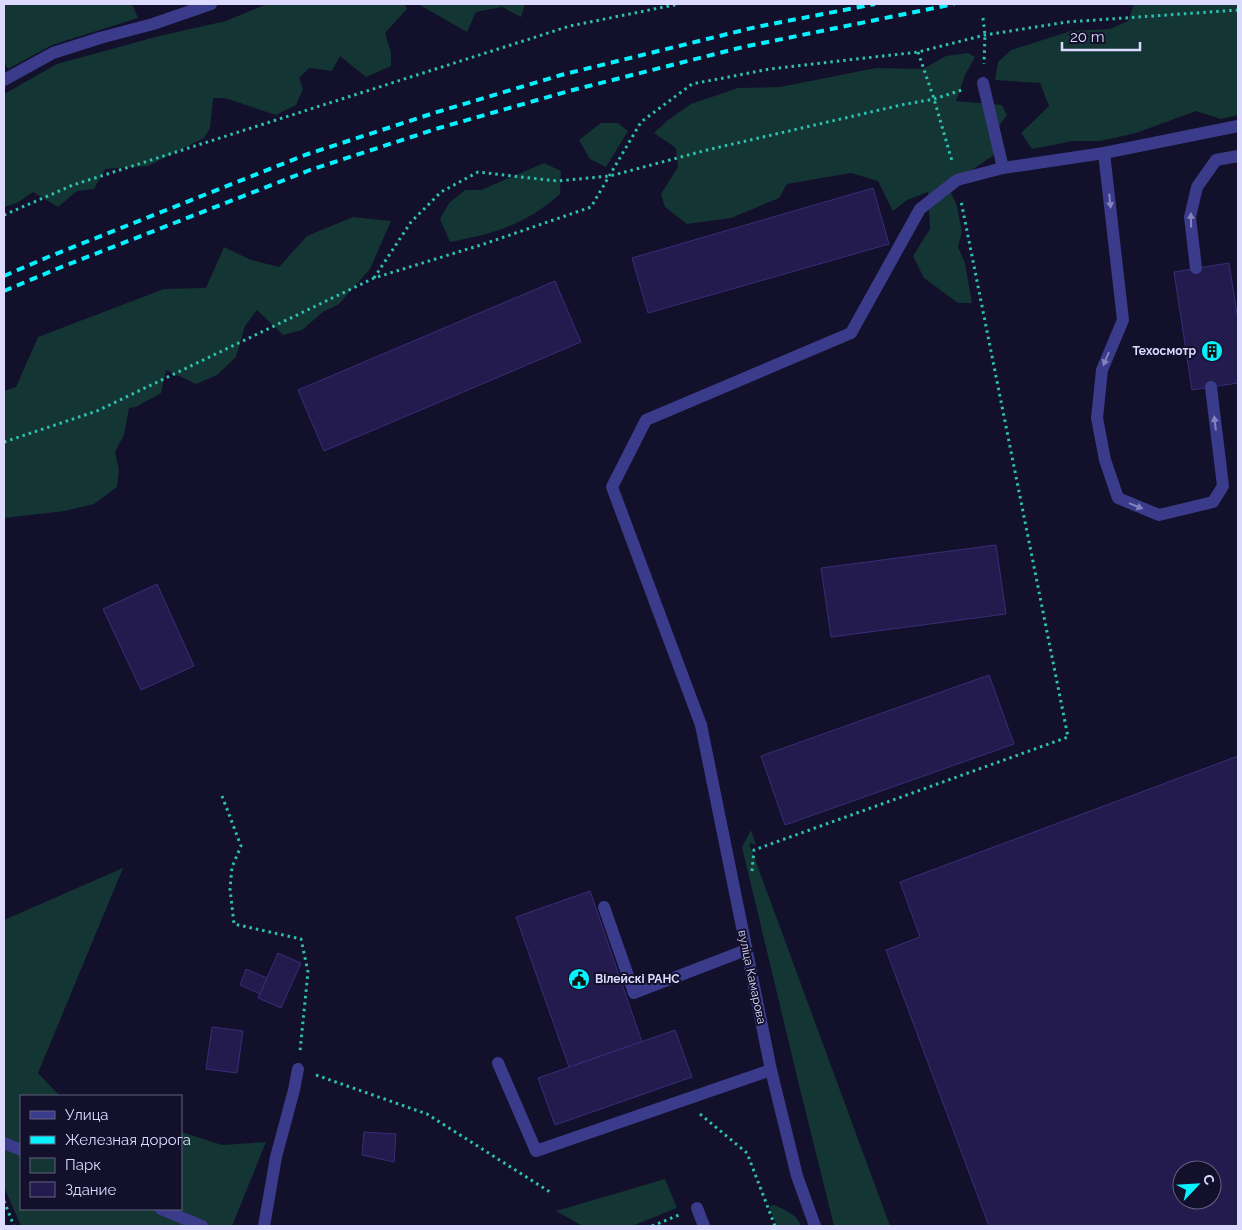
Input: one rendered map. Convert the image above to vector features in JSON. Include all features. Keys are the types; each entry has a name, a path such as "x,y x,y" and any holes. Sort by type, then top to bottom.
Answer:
{"street":[{"path":"4,80 53,53 153,24 211,4"},
{"path":"983,83 1003,168"},
{"path":"957,180 1003,168 1104,152 1238,126"},
{"path":"1104,152 1123,320 1102,370 1097,418 1104,460 1118,498 1159,515 1213,502 1223,486 1211,387"},
{"path":"1196,268 1190,217 1197,187 1216,160 1238,156"},
{"name":"вуліца Камарова","path":"815,1226 797,1176 771,1070 701,725 612,487 646,420 851,333 920,209 957,180"},
{"path":"604,907 634,993 746,950"},
{"path":"498,1063 536,1151 771,1070"},
{"path":"264,1226 276,1157 298,1069"},
{"path":"4,1143 20,1150"},
{"path":"697,1208 704,1226"},
{"path":"163,1210 202,1226"}],"path":[{"path":"4,215 73,185 570,26 679,4"},
{"path":"4,442 97,411 374,278 484,244 591,207 640,122 692,84 770,69 918,52 985,35 1068,22 1238,10"},
{"path":"374,278 411,222 441,192 478,172 557,181 610,176 717,148 934,99 983,83 985,35 983,18"},
{"path":"754,850 1068,737 957,180 934,99 918,52"},
{"path":"222,796 241,846 232,867 230,889 234,924 301,939 308,972 298,1069 427,1114 550,1192"},
{"path":"683,1100 747,1153 775,1226"},
{"path":"4,1201 14,1226"},
{"path":"652,1226 697,1208"}],"green space":[{"path":"4,4 132,4 138,18 52,45 8,69 4,62"},
{"path":"267,4 405,4 407,9 385,33 391,53 391,66 366,77 340,56 332,71 309,68 299,78 303,89 296,105 276,115 225,98 213,98 210,128 204,138 148,166 105,169 94,189 77,191 58,207 33,192 17,203 4,207 4,94 57,64 159,36 226,21"},
{"path":"418,4 525,4 521,17 502,7 476,12 467,32"},
{"path":"1134,4 1238,4 1238,115 1221,119 1196,111 1136,133 1101,141 1073,141 1032,149 1021,133 1049,106 1040,83 995,80 998,62 1011,50 1071,31 1110,29 1128,21"},
{"path":"968,53 975,57 965,75 956,101 1002,105 1007,115 995,131 997,153 948,186 957,206 962,232 958,247 965,263 972,303 958,303 924,278 913,256 930,229 928,192 907,200 893,211 878,181 851,173 787,184 779,198 731,218 687,224 665,207 661,194 678,167 676,148 654,133 668,120 691,104 738,88 780,87 876,68 923,69 946,56"},
{"path":"601,123 618,123 628,131 606,167 590,159 579,140"},
{"path":"544,163 561,171 560,194 535,213 509,226 450,242 440,219 449,203 465,190 481,190"},
{"path":"353,217 391,221 370,269 339,304 323,312 302,330 283,335 257,310 245,326 236,357 217,375 196,384 166,370 161,393 136,407 129,408 124,435 115,452 119,470 117,487 94,504 65,511 4,518 4,391 16,387 38,337 164,289 206,288 224,247 251,260 279,267 307,236"},
{"path":"751,830 756,845 749,843 890,1226 834,1226 742,847"},
{"path":"123,868 38,1073 59,1095 20,1095 20,1210 182,1210 182,1132 222,1145 266,1142 232,1226 21,1226 4,1187 4,920"},
{"path":"665,1179 677,1208 632,1226 583,1226 556,1211"},
{"path":"774,1205 794,1215 801,1226 777,1226 769,1207"}],"building":[{"path":"873,188 889,244 648,313 632,258"},
{"name":"Техосмотр","path":"1229,263 1238,320 1238,383 1192,390 1174,272"},
{"path":"555,281 581,342 324,451 298,390"},
{"path":"996,545 1006,614 831,637 821,568"},
{"path":"157,584 194,666 141,690 103,609"},
{"path":"989,675 1014,744 785,825 761,756"},
{"path":"1238,756 1238,1226 989,1226 886,950 920,937 900,882"},
{"name":"Вілейскі РАНС","path":"590,891 642,1042 569,1067 516,917"},
{"path":"278,953 301,963 281,1008 258,998"},
{"path":"246,969 267,978 260,994 240,985"},
{"path":"212,1027 243,1031 237,1073 206,1069"},
{"path":"675,1030 692,1077 555,1125 538,1078"},
{"path":"364,1132 396,1134 394,1162 362,1155"}],"railway":[{"path":"4,276 305,155 434,113 561,75 756,27 875,4"},
{"path":"4,291 310,170 439,128 569,91 743,47 954,4"}],"place":[{"name":"Техосмотр","path":"1212,351"},
{"name":"Вілейскі РАНС","path":"579,979"}]}
